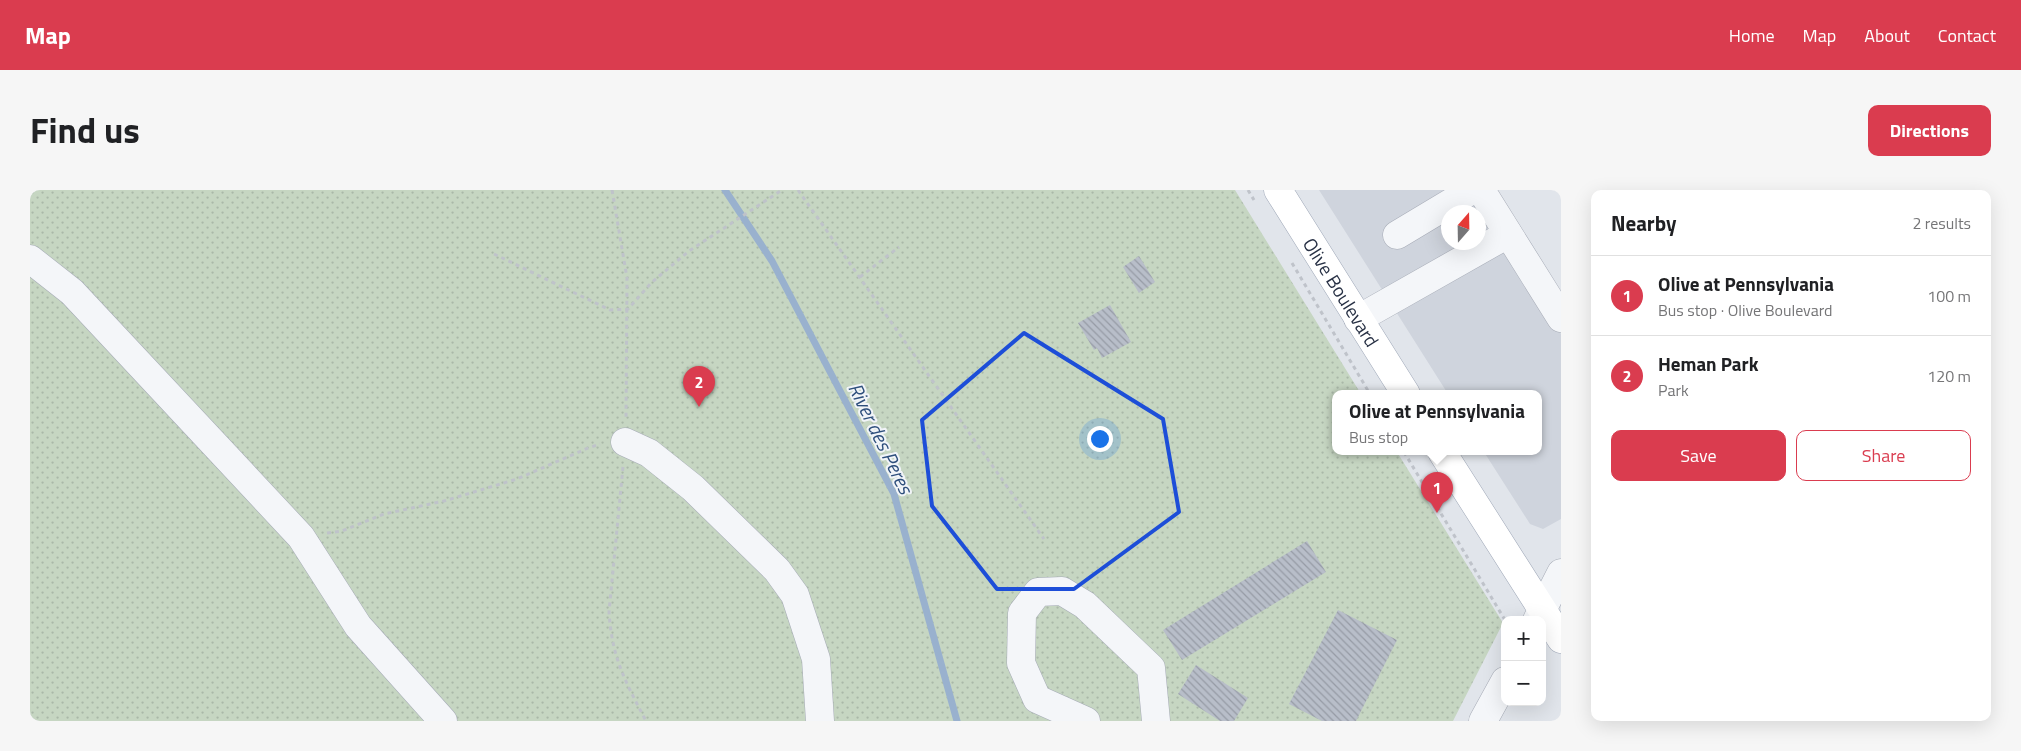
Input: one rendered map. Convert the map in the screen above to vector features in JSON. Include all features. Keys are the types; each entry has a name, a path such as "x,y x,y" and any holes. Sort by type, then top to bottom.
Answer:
{"main road":[{"name":"Olive Boulevard","path":"1268,198 1358,319 1403,390"},
{"path":"1444,455 1540,615 1561,639"}],"street":[{"path":"1397,235 1472,190"},
{"path":"1481,190 1561,318"},
{"path":"1358,319 1508,234"},
{"path":"30,260 72,292 301,537 358,626 443,721"},
{"path":"625,442 649,454 692,488 777,570 795,595 816,659 820,721"},
{"path":"1540,615 1561,573"},
{"path":"1086,721 1057,714 1037,699 1021,663 1022,613 1038,592 1062,591 1085,605 1151,668 1156,721"},
{"path":"1483,721 1501,688"}],"path":[{"path":"494,254 610,310 620,310 628,308 651,283 688,251 782,190"},
{"path":"798,190 1044,539"},
{"path":"1248,190 1268,198"},
{"path":"860,277 899,247"},
{"path":"1289,258 1368,390"},
{"path":"301,537 342,531 384,514 444,501 516,479 588,448 606,443 625,442"},
{"path":"1406,455 1503,616"}],"highlighted area":[{"path":"1024,333 1163,419 1179,512 1074,589 997,589 932,506 922,420"}],"shaded area":[{"path":"1319,190 1473,190 1482,205 1441,205 1441,250 1486,250 1486,211 1561,334 1561,519 1543,529 1530,524 1486,455 1542,455 1542,390 1445,390"}],"green space":[{"path":"30,190 1235,190 1359,390 1332,390 1332,455 1399,455 1501,620 1501,627 1453,721 30,721"}],"building":[{"path":"1139,256 1155,282 1139,293 1123,267"},
{"path":"1110,305 1131,342 1102,358 1097,348 1094,350 1078,323"},
{"path":"1307,541 1326,572 1182,660 1163,630"},
{"path":"1338,610 1397,640 1356,721 1322,721 1289,704"},
{"path":"1196,665 1248,698 1234,721 1220,721 1178,694"}],"waterway":[{"name":"River des Peres","path":"725,190 772,261 894,494 957,721"}],"place":[{"name":"Heman Park","path":"699,407"},
{"name":"Olive at Pennsylvania","path":"1437,513"}]}
